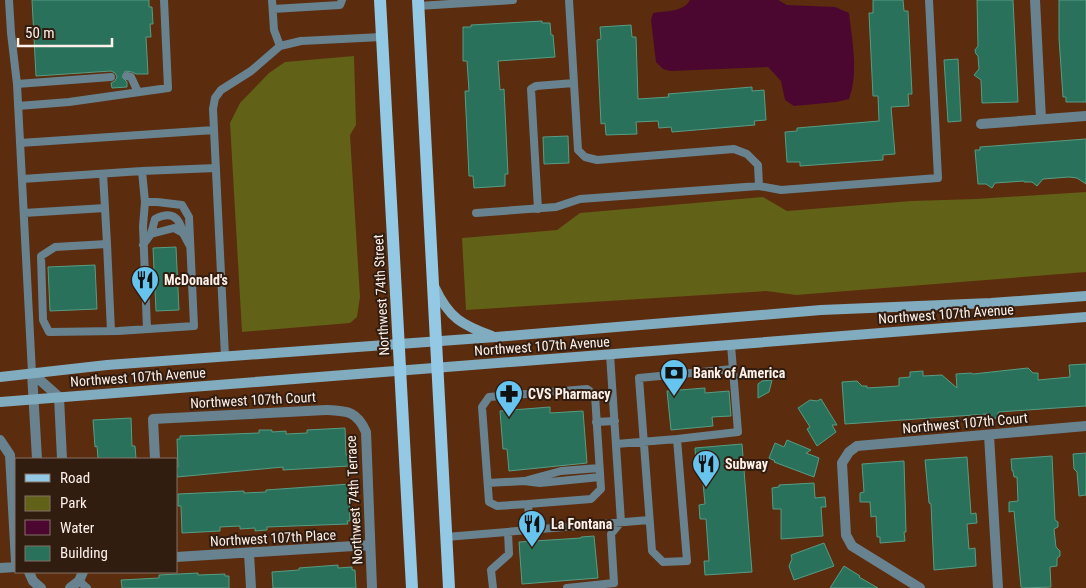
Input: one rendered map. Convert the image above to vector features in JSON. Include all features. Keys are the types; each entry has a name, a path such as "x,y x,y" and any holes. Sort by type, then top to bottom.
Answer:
{"main road":[{"name":"Northwest 74th Street","path":"380,0 412,588"},
{"path":"418,3 449,588"},
{"path":"432,283 448,312 457,320 496,337"},
{"name":"Northwest 107th Avenue","path":"0,377 107,365 496,337 821,310 991,303 1086,296"},
{"name":"Northwest 107th Avenue","path":"0,402 1086,317"}],"street":[{"path":"1035,0 1041,119"},
{"path":"981,124 1086,116"},
{"path":"32,373 59,397 62,458"},
{"path":"32,373 37,458"},
{"name":"Northwest 107th Court","path":"155,458 153,420 326,410 344,410 354,414"},
{"name":"Northwest 74th Terrace","path":"354,414 361,421 366,432 372,588"},
{"name":"Northwest 107th Court","path":"920,588 852,546 846,535 842,463 849,452 857,446 989,436 1086,426"},
{"path":"989,436 998,588"},
{"path":"1,441 10,456 15,544"},
{"name":"Northwest 107th Place","path":"178,557 370,546"},
{"path":"249,553 251,588"},
{"path":"0,568 15,567"},
{"path":"29,573 33,581 40,588"},
{"path":"70,588 81,576"}],"lane":[{"path":"9,0 17,84 32,373"},
{"path":"18,106 69,102 168,88 164,0"},
{"path":"280,46 275,34 273,4 340,5 342,0"},
{"path":"418,3 513,0"},
{"path":"570,0 578,150 585,157 597,160 734,150 746,154 758,165 759,186"},
{"path":"476,213 556,207 580,199 759,186 781,190 938,178 929,0"},
{"path":"225,356 213,103 221,90 251,71 280,46 301,41 382,37"},
{"path":"127,76 134,79 138,92"},
{"path":"17,84 111,77"},
{"path":"538,208 531,88 574,83"},
{"path":"20,143 214,130"},
{"path":"22,179 216,168"},
{"path":"142,171 146,202 143,245 147,329"},
{"path":"103,174 111,331"},
{"path":"107,244 56,246 41,256 43,320 49,332 111,331 194,326 189,217 182,205 146,202"},
{"path":"24,213 105,208"},
{"path":"143,245 151,234 155,219 164,215 173,216 181,224 183,234 191,248"},
{"path":"151,234 174,228 183,234"},
{"path":"192,282 221,281"},
{"path":"616,444 738,432 731,345"},
{"path":"567,588 614,584 611,534 621,522 610,354"},
{"path":"676,439 687,561 663,562 652,551 639,378 733,369"},
{"path":"587,389 595,395 596,422 601,489 591,499 497,506 489,502 482,406 488,397 587,389"},
{"path":"596,422 615,421"},
{"path":"488,484 524,481 561,471 600,473"},
{"path":"528,504 530,530"},
{"path":"446,537 650,520"},
{"path":"493,588 491,570 509,554 508,532"},
{"path":"81,576 87,588"}],"green space":[{"path":"354,56 356,125 350,135 360,297 357,317 350,323 242,332 230,123 240,103 269,73 285,62"},
{"path":"1086,192 1086,272 796,295 766,291 466,310 462,238 557,230 580,213 763,197 787,211 911,201"}],"water":[{"path":"690,0 778,0 787,5 835,7 849,13 853,45 854,78 849,99 794,106 785,100 781,81 768,67 670,71 663,69 656,62 651,20 653,13 679,9"}],"building":[{"path":"32,0 149,0 149,7 152,7 153,24 150,24 151,37 146,37 148,74 136,74 125,71 122,77 127,82 127,87 112,88 111,83 117,77 111,71 36,76"},
{"path":"873,0 903,0 904,11 908,11 912,94 908,94 909,106 891,107 895,154 883,155 883,160 800,166 800,162 787,162 785,132 797,131 797,128 879,121 878,96 873,96 869,13 873,13"},
{"path":"977,0 1013,0 1018,102 982,103 981,80 974,75 979,69 978,56 975,50 978,46"},
{"path":"1059,0 1086,0 1086,102 1066,102 1066,97 1063,97 1059,38"},
{"path":"542,21 542,23 550,23 555,57 498,61 500,90 504,89 508,174 505,174 505,186 474,188 473,176 469,176 465,91 469,91 467,61 463,61 463,27"},
{"path":"631,25 632,37 636,37 638,99 669,97 668,94 752,87 752,91 764,90 766,120 754,121 755,125 672,132 671,127 659,128 658,121 636,122 637,134 606,135 605,123 601,124 597,40 601,39 600,27"},
{"path":"958,59 961,121 948,122 944,60"},
{"path":"568,136 569,163 544,164 543,137"},
{"path":"1086,139 1086,184 1077,178 1069,177 1043,179 1037,186 1032,182 1024,181 995,183 992,188 986,184 978,184 975,150 980,150 980,147"},
{"path":"176,247 179,310 156,311 153,248"},
{"path":"95,265 97,309 50,311 48,267"},
{"path":"1086,364 1086,406 998,412 998,418 988,419 988,414 845,424 842,382 857,381 862,386 867,386 867,388 899,386 899,378 910,377 910,372 923,371 923,376 942,375 957,388 956,374 1028,368 1033,373 1038,373 1038,380 1070,377 1069,365"},
{"path":"772,380 769,392 758,398 758,384 762,381"},
{"path":"705,388 705,393 729,391 731,416 712,417 713,426 671,430 667,391"},
{"path":"821,399 837,425 832,425 836,432 817,446 807,429 810,427 798,408 810,400 817,401"},
{"path":"550,407 550,413 583,411 587,463 509,471 507,449 503,449 500,411"},
{"path":"131,418 132,446 135,446 136,458 98,458 93,420"},
{"path":"345,428 346,455 349,455 349,466 283,470 283,467 178,477 177,439 180,439 180,436 259,433 259,430 272,430 272,432 286,431 286,434 307,433 307,430"},
{"path":"787,440 811,450 806,453 819,458 814,477 774,462 769,458 775,443 784,447"},
{"path":"742,444 752,572 705,575 704,561 709,561 706,519 700,519 699,505 705,504 701,462 696,463 695,448"},
{"path":"1086,453 1086,495 1079,496 1073,454"},
{"path":"1052,456 1055,520 1058,522 1058,527 1054,529 1056,547 1060,551 1060,556 1057,558 1057,566 1050,567 1051,587 1023,588 1021,587 1014,511 1009,512 1009,502 1018,501 1017,477 1014,477 1012,471 1011,459"},
{"path":"967,457 971,514 976,513 977,523 967,524 969,549 975,548 976,566 934,570 931,504 929,503 925,460"},
{"path":"904,461 905,541 880,543 880,537 877,537 876,516 871,517 870,502 860,502 860,493 864,492 862,464"},
{"path":"814,483 815,498 825,497 826,507 821,507 823,536 781,539 781,509 773,509 772,488 779,487 779,485"},
{"path":"350,484 350,521 347,521 348,524 267,527 267,530 255,531 255,528 240,529 240,526 220,527 220,531 182,533 181,506 178,506 178,494 266,492 266,490"},
{"path":"594,536 598,578 522,584 519,542"},
{"path":"824,543 834,566 794,580 789,566 792,559 791,555"},
{"path":"338,565 338,568 352,567 352,570 355,570 356,588 273,588 272,572"},
{"path":"844,566 859,577 878,588 830,588"},
{"path":"198,573 198,575 225,574 225,576 229,576 229,588 122,588 121,580 159,578 159,575"}],"place":[{"name":"McDonald's","path":"145,304"},
{"name":"Bank of America","path":"674,397"},
{"name":"CVS Pharmacy","path":"509,418"},
{"name":"Subway","path":"706,488"},
{"name":"La Fontana","path":"532,548"}]}
